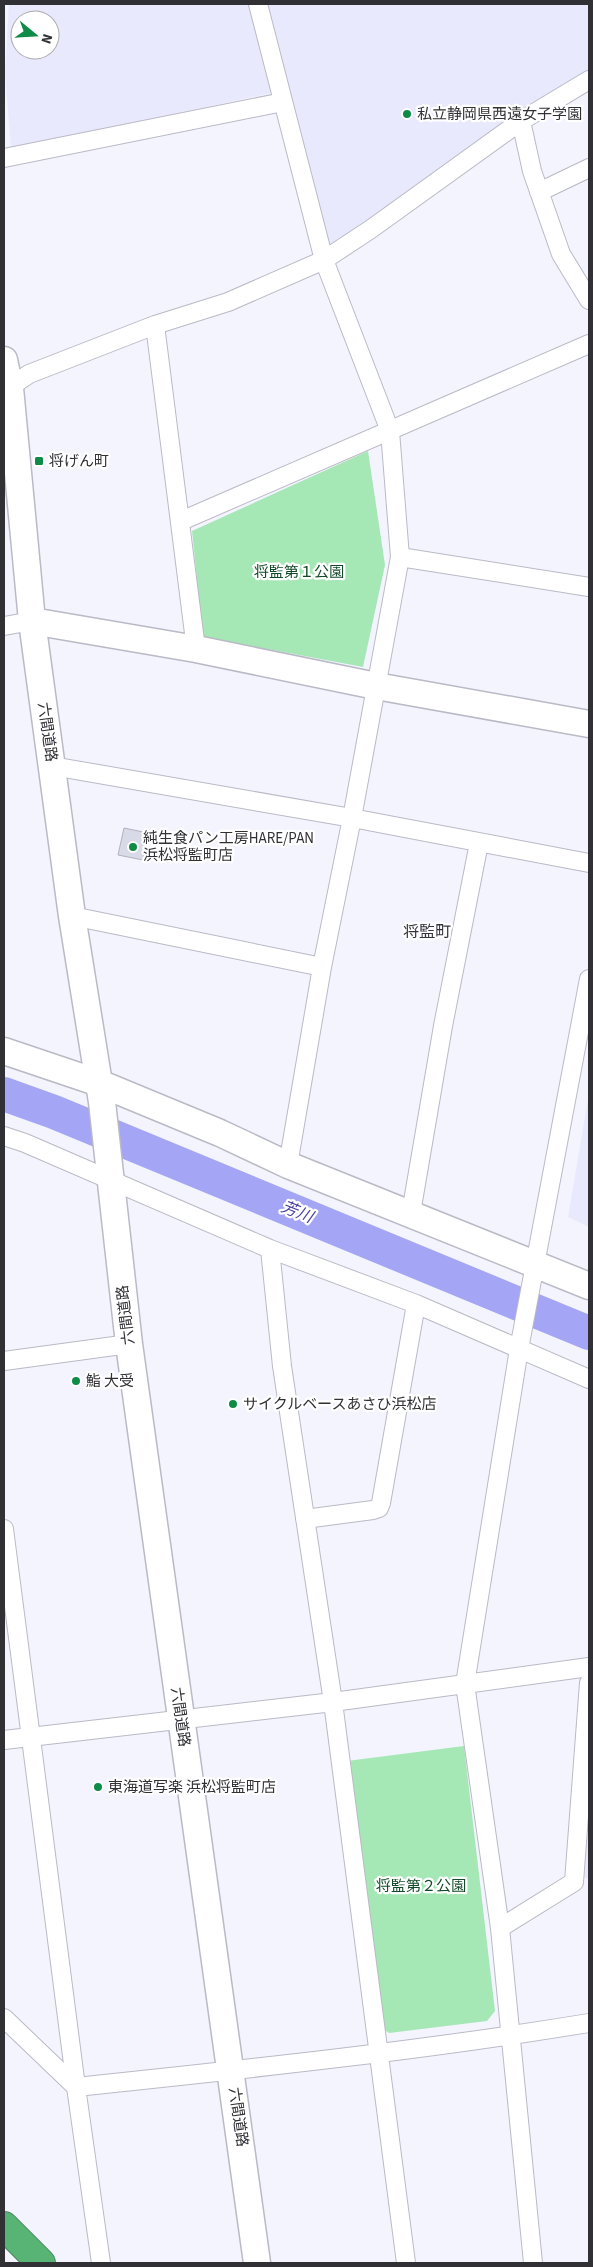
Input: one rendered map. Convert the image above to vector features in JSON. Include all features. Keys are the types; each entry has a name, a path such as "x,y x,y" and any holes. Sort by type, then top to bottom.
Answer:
{"highway":[{"path":"4,2226 40,2263"}],"street":[{"path":"258,4 324,260 390,431 400,557 352,818 322,967 288,1165"},
{"path":"7,390 29,374 155,325 228,302 324,260 415,198 521,121 589,80"},
{"path":"4,158 283,102"},
{"path":"521,121 539,192 561,254 589,300"},
{"path":"539,192 589,168"},
{"path":"155,325 196,649"},
{"path":"181,521 589,344"},
{"name":"六間道路","path":"4,360 32,621 72,916 100,1092 129,1344 180,1720 232,2071 257,2263"},
{"path":"400,557 589,587"},
{"path":"4,626 32,621 196,649 376,686 589,724"},
{"path":"52,766 352,818 589,863"},
{"path":"411,1213 443,1026 479,843"},
{"path":"72,916 322,967"},
{"path":"533,2263 500,1928 465,1684 520,1345 589,978"},
{"path":"4,1051 100,1092 220,1133 288,1165 411,1213 534,1269 589,1286"},
{"path":"4,1136 110,1174 149,1198 270,1249 520,1345 589,1379"},
{"path":"270,1249 282,1366 332,1702 406,2263"},
{"path":"305,1519 379,1508 416,1304"},
{"path":"4,1361 129,1344"},
{"path":"4,1533 76,2087 101,2263"},
{"path":"4,1740 332,1702 589,1667"},
{"path":"500,1928 574,1882 589,1682"},
{"path":"4,2018 76,2087 232,2071 512,2036 589,2023"}],"shaded area":[{"name":"私立静岡県西遠女子学園","path":"9,4 589,4 589,71 581,74 486,138 334,247 329,244 285,90 11,149 5,73"},
{"path":"589,1093 589,1227 568,1217"},
{"path":"589,1756 589,1879 583,1877"}],"green space":[{"name":"将監第１公園","path":"368,451 385,565 363,667 203,637 192,531"},
{"name":"将監第２公園","path":"464,1746 495,2011 487,2021 389,2033 379,2026 347,1761"}],"building":[{"name":"純生食パン工房HARE/PAN 浜松将監町店","path":"124,828 148,833 143,860 118,855"}],"waterway":[{"name":"芳川","path":"4,1094 54,1112 589,1333"}],"place":[{"name":"私立静岡県西遠女子学園","path":"407,114"},
{"name":"将げん町","path":"39,461"},
{"name":"純生食パン工房HARE/PAN 浜松将監町店","path":"133,847"},
{"name":"鮨 大受","path":"76,1381"},
{"name":"サイクルベースあさひ浜松店","path":"233,1404"},
{"name":"東海道写楽 浜松将監町店","path":"98,1787"}],"district":[{"name":"将監町","path":"427,932"}]}
